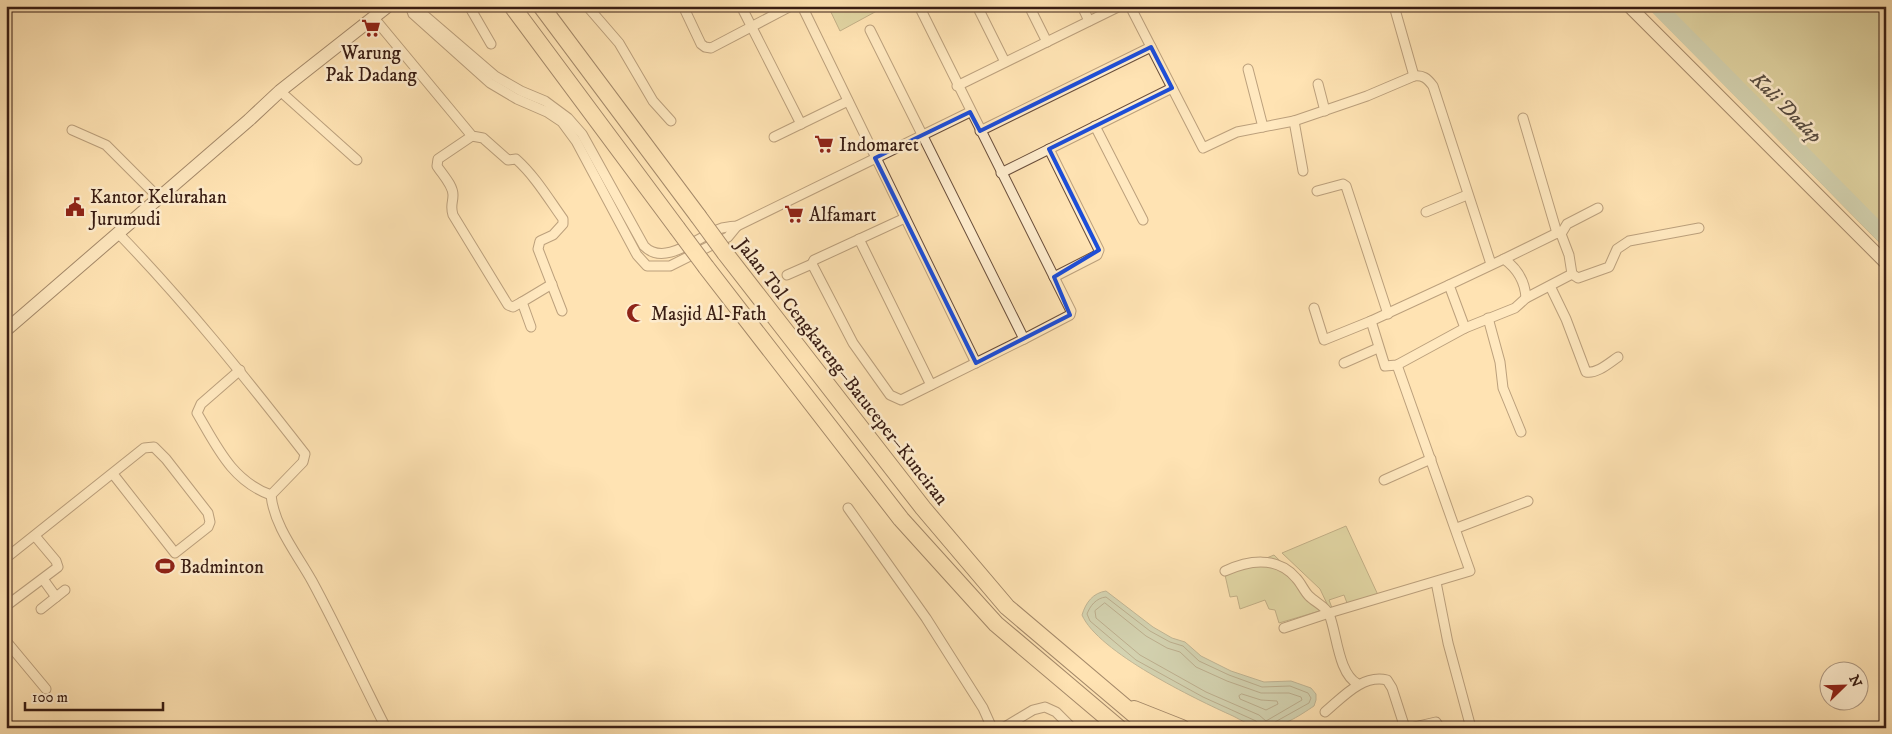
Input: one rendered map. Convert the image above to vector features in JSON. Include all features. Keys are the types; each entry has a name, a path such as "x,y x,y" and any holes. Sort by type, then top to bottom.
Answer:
{"highway":[{"path":"512,6 706,267 914,533 996,624 1119,728"},
{"name":"Jalan Tol Cengkareng–Batuceper–Kunciran","path":"541,6 725,253 923,508 1007,607 1150,728"},
{"path":"1122,705 1182,728"}],"main road":[{"path":"7,325 118,233 249,120 280,90 388,6"},
{"path":"1629,6 1886,263"}],"street":[{"path":"410,6 417,9 495,76 520,92 545,101 568,118 582,134 634,229 650,252 667,254 722,228 737,226 970,112"},
{"path":"410,6 413,14 420,21 490,83 517,99 547,112 562,122 576,141 637,256 647,266 670,266 728,237 737,226"},
{"path":"469,6 491,44"},
{"path":"587,6 619,43 653,101 671,121"},
{"path":"683,6 701,44 711,48 791,6"},
{"path":"741,6 801,124"},
{"path":"802,6 976,363"},
{"path":"812,264 853,343 890,395 901,400 1071,314 919,6"},
{"path":"977,6 1005,62"},
{"path":"1029,6 1047,42"},
{"path":"1082,6 1089,22"},
{"path":"957,86 1120,6"},
{"path":"1130,6 1204,148 1237,132 1294,121 1325,111 1414,76 1420,75 1428,79 1433,86 1490,264"},
{"path":"1394,6 1414,76"},
{"path":"374,18 472,136 483,138 508,160 516,160 539,183 562,219 563,224 552,235 540,242 538,249 562,311"},
{"path":"870,30 1024,339"},
{"path":"980,131 1151,47"},
{"path":"1248,69 1263,127"},
{"path":"1318,84 1325,111"},
{"path":"1001,173 1172,88"},
{"path":"280,90 357,160"},
{"path":"774,137 848,101"},
{"path":"1523,118 1559,234 1569,255 1572,274 1578,278 1609,267 1617,250 1629,241 1699,228"},
{"path":"1294,121 1303,172"},
{"path":"1095,126 1143,220"},
{"path":"72,130 106,146 158,197"},
{"path":"472,136 438,159 436,166 451,188 453,196 450,205 453,215 508,305 513,307 552,284"},
{"path":"1049,149 1099,250 1097,255 1054,277"},
{"path":"1317,191 1342,184 1346,186 1388,314"},
{"path":"1426,212 1467,195"},
{"path":"1314,308 1324,340 1388,314 1490,264 1559,234 1567,224 1598,208"},
{"path":"787,275 812,264 814,260 905,218"},
{"path":"118,233 170,288 240,370 304,454 303,462 271,495"},
{"path":"859,239 931,386"},
{"path":"1504,259 1519,273 1526,288 1526,298"},
{"path":"1371,320 1385,366 1397,364 1466,328 1515,308 1526,298 1572,274"},
{"path":"1449,285 1466,328"},
{"path":"1550,286 1566,319 1586,372 1589,373 1603,367 1618,357"},
{"path":"522,302 531,327"},
{"path":"1488,318 1500,362 1503,388 1520,432"},
{"path":"1344,363 1378,348"},
{"path":"1284,628 1470,571 1397,364"},
{"path":"240,370 201,404 197,413 234,471 253,489 271,495"},
{"path":"6,558 114,474 144,448 154,447 166,459 208,513 210,522 208,527 174,552 114,474"},
{"path":"1384,480 1431,459"},
{"path":"271,495 276,518 313,582 386,728"},
{"path":"1456,528 1528,501"},
{"path":"848,508 926,618 983,708 992,728"},
{"path":"6,606 58,567 35,536"},
{"path":"1226,571 1243,563 1259,561 1282,566 1295,577 1309,596 1328,613 1342,660 1354,682 1358,684"},
{"path":"42,579 56,597"},
{"path":"1436,582 1448,642 1470,728"},
{"path":"41,609 65,590"},
{"path":"6,641 46,689"},
{"path":"1325,712 1358,684 1380,679 1387,680 1392,688 1405,728"},
{"path":"1003,728 1033,710 1045,707 1056,712 1072,728"},
{"path":"1410,728 1436,722 1440,728"}],"highlighted area":[{"path":"1151,47 1172,88 1049,149 1099,250 1054,277 1070,315 976,363 875,158 970,112 980,131"}],"green space":[{"path":"828,6 886,6 840,31"},
{"path":"1647,6 1886,6 1886,249"},
{"path":"1346,526 1378,595 1330,610 1320,589 1282,553","holes":["1344,595 1347,603 1332,608 1329,600"]},
{"path":"1274,555 1314,594 1323,610 1279,623 1275,610 1269,609 1265,600 1240,609 1237,596 1230,597 1225,575"}],"water":[{"path":"1106,591 1153,627 1172,638 1185,642 1201,656 1231,671 1264,682 1291,681 1311,688 1316,694 1314,706 1296,718 1282,724 1261,728 1196,698 1149,673 1107,644 1092,629 1082,615 1088,602 1094,596"}],"waterway":[{"name":"Kali Dadap","path":"1657,6 1886,238"}],"place":[{"name":"Warung Pak Dadang","path":"371,28"},
{"name":"Indomaret","path":"824,144"},
{"name":"Kantor Kelurahan Jurumudi","path":"75,207"},
{"name":"Alfamart","path":"794,214"},
{"name":"Masjid Al-Fath","path":"636,313"},
{"name":"Badminton","path":"165,566"}]}
